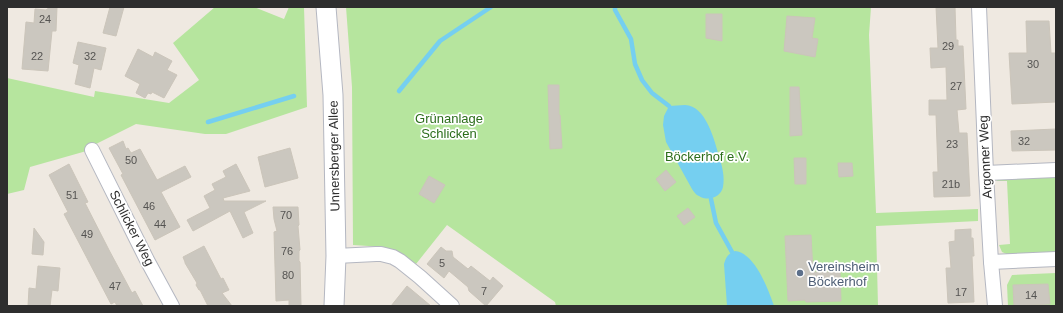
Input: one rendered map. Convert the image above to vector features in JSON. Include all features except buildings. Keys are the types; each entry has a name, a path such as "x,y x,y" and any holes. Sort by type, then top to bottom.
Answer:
{"main road":[{"name":"Unnersberger Allee","path":"326,7 333,95 336,256 334,306"}],"street":[{"name":"Argonner Weg","path":"979,7 986,172 995,306"},
{"name":"Schlicker Weg","path":"92,150 147,260 172,306"},
{"path":"986,172 1056,170"},
{"path":"336,256 381,254 393,257 420,277 452,306"},
{"path":"991,262 1056,259"}],"green space":[{"path":"215,7 254,7 284,19 289,7 304,7 307,107 226,134 205,134 136,124 96,144 97,148 30,167 24,190 7,194 7,78 94,97 95,91 169,103 199,80 173,43"},
{"name":"Böckerhof e.V.","path":"346,7 871,7 869,35 876,213 978,209 978,221 876,226 878,306 556,306 555,302 447,225 416,264 394,250 384,247 353,245 352,87"},
{"path":"1001,177 1056,177 1056,254 1009,255 1002,252 999,245 1010,244 1007,181 996,181"},
{"path":"1056,273 1056,306 1008,306 1007,285 1012,275"}],"water":[{"path":"685,105 692,107 704,117 715,141 724,179 722,191 714,198 706,199 695,193 666,142 663,125 664,116 669,106"},
{"path":"735,251 742,253 755,265 774,306 727,306 724,264 728,256"}],"waterway":[{"path":"399,91 440,41 491,7"},
{"path":"615,7 615,10 631,39 635,64 642,80 652,93 669,106"},
{"path":"208,122 294,96"},
{"path":"711,199 716,223 732,252"}],"place":[{"name":"Vereinsheim Böckerhof","path":"800,273"}],"park label":[{"name":"Grünanlage Schlicken","path":"449,126"}]}
